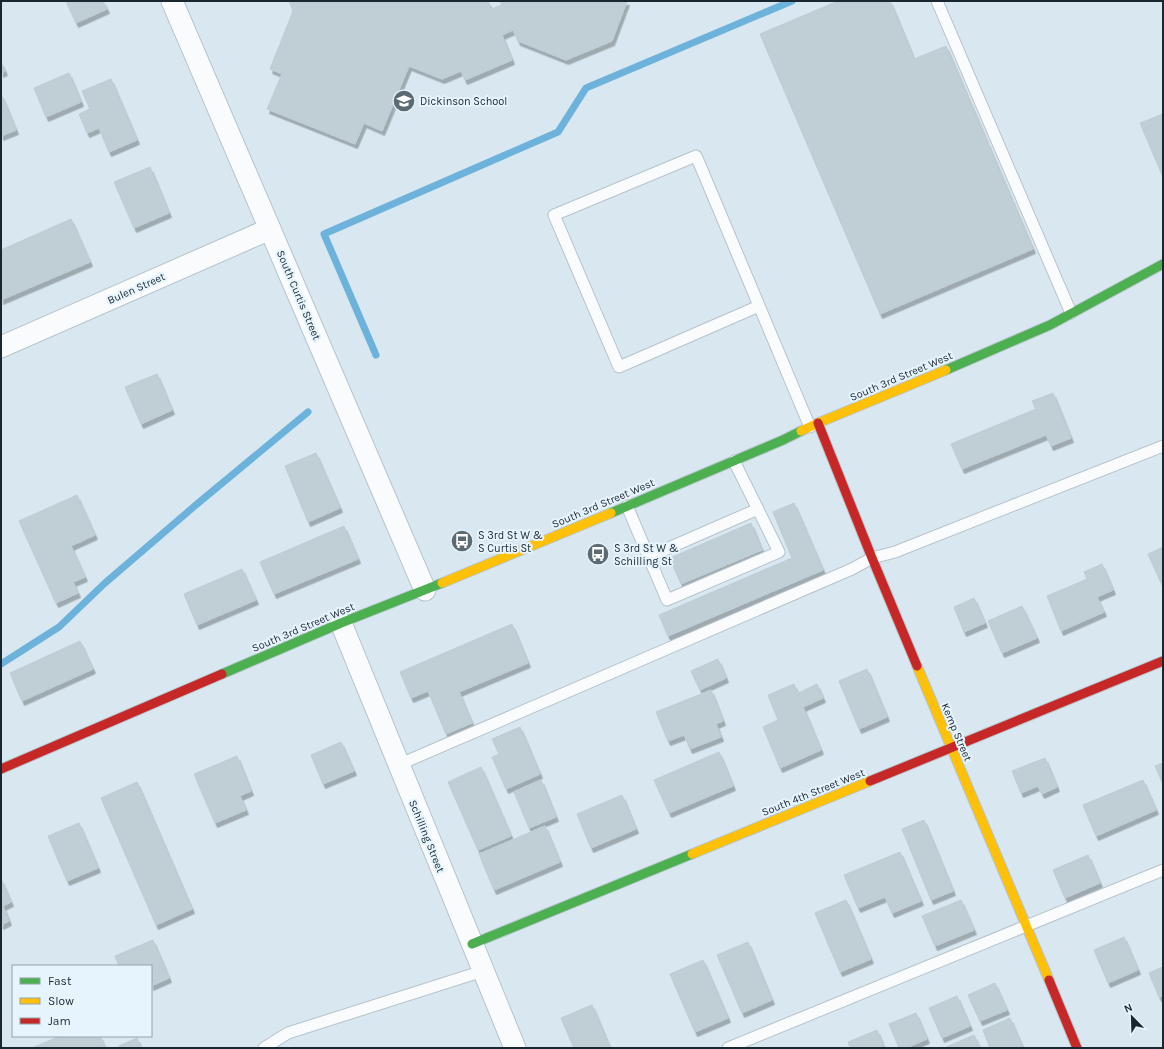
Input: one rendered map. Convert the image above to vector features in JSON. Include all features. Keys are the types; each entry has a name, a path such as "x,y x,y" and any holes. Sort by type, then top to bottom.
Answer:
{"street":[{"name":"South Curtis Street","path":"172,1 425,590"},
{"name":"Bulen Street","path":"1,347 270,229"},
{"name":"South 3rd Street West","path":"1,769 341,623 468,573 814,425 917,383 1050,325 1163,264"},
{"name":"Kemp Street","path":"814,425 1028,926 1077,1048"},
{"name":"Schilling Street","path":"341,623 515,1048"},
{"name":"South 4th Street West","path":"472,944 1163,661"}],"lane":[{"path":"937,1 1071,313"},
{"path":"759,306 619,367 554,215 696,156 759,306 814,425"},
{"path":"398,765 852,569 872,558 895,552 1163,446"},
{"path":"627,506 667,600 778,552 734,460"},
{"path":"648,557 758,510"},
{"path":"728,1048 1163,870"},
{"path":"264,1048 288,1033 483,971"}],"building":[{"path":"66,1 103,1 107,9 76,23"},
{"path":"289,1 488,1 491,9 502,5 500,1 627,1 612,41 566,60 518,41 513,30 502,35 512,60 465,80 461,71 442,79 409,66 382,131 364,123 355,144 267,109 282,74 270,69 293,11"},
{"path":"838,1 890,1 914,59 946,46 1033,249 880,314 760,34"},
{"path":"1,62 5,71 1,73"},
{"path":"69,73 81,102 46,117 34,88"},
{"path":"111,79 137,140 109,152 99,128 87,133 79,114 90,109 82,91"},
{"path":"1,94 16,130 1,136"},
{"path":"1163,114 1163,177 1140,123"},
{"path":"150,167 169,213 134,228 114,182"},
{"path":"71,219 90,262 1,300 1,250"},
{"path":"157,374 172,410 141,424 125,387"},
{"path":"1053,393 1071,438 1051,446 1046,435 962,469 951,444 1036,409 1032,401"},
{"path":"316,453 340,508 308,522 285,466"},
{"path":"77,495 95,535 71,546 85,577 73,582 78,593 56,603 19,521"},
{"path":"794,503 823,570 668,636 659,615 792,558 773,512"},
{"path":"751,523 762,550 681,584 670,558"},
{"path":"344,526 358,559 274,594 260,562"},
{"path":"1163,547 1163,587 1148,554"},
{"path":"1102,564 1113,590 1097,597 1104,612 1061,631 1047,596 1087,579 1084,572"},
{"path":"242,569 256,600 197,625 184,594"},
{"path":"974,598 985,623 964,632 954,607"},
{"path":"1022,606 1037,638 1002,653 988,621"},
{"path":"512,624 528,663 459,692 472,723 446,734 428,691 411,698 400,672"},
{"path":"80,641 93,669 22,701 10,673"},
{"path":"718,659 726,678 700,690 691,671"},
{"path":"867,669 887,717 859,729 839,681"},
{"path":"794,684 798,693 817,684 823,698 803,707 821,750 780,768 763,727 778,720 768,695"},
{"path":"711,690 723,721 716,724 721,737 690,749 684,735 668,741 656,712"},
{"path":"520,727 540,774 506,789 492,757 499,754 492,739"},
{"path":"341,742 354,771 323,784 311,755"},
{"path":"719,752 733,786 669,813 654,780"},
{"path":"237,756 251,791 240,796 246,810 215,823 194,774"},
{"path":"1045,758 1057,787 1042,794 1038,786 1021,793 1012,771"},
{"path":"1163,763 1163,784 1155,766"},
{"path":"481,767 511,836 478,850 448,782"},
{"path":"541,780 556,817 529,828 514,792"},
{"path":"1143,780 1156,810 1096,836 1083,805"},
{"path":"137,782 192,909 156,925 101,798"},
{"path":"622,795 636,829 591,848 577,814"},
{"path":"924,820 953,891 931,900 902,829"},
{"path":"79,823 98,868 67,881 48,836"},
{"path":"545,826 560,862 494,890 479,854"},
{"path":"900,852 921,901 892,913 885,897 858,908 844,875"},
{"path":"1088,855 1100,883 1065,898 1053,870"},
{"path":"1,879 11,902 3,906 9,921 1,925"},
{"path":"846,900 871,959 840,972 815,913"},
{"path":"961,900 974,930 935,946 922,916"},
{"path":"1124,937 1138,970 1108,983 1094,950"},
{"path":"153,940 169,978 152,986 152,965 119,965 115,956"},
{"path":"748,942 772,1000 742,1013 717,955"},
{"path":"703,960 728,1018 695,1032 670,974"},
{"path":"1163,967 1163,996 1159,997 1149,973"},
{"path":"995,983 1007,1010 980,1021 968,995"},
{"path":"957,996 970,1026 942,1038 929,1008"},
{"path":"592,1005 610,1048 574,1048 561,1018"},
{"path":"916,1013 927,1039 906,1048 899,1048 889,1024"},
{"path":"1010,1018 1023,1048 990,1048 983,1030"},
{"path":"877,1030 884,1048 850,1048 848,1042"},
{"path":"974,1035 980,1048 944,1048"},
{"path":"58,1037 100,1037 105,1048 32,1048"},
{"path":"137,1038 141,1048 120,1048 119,1046"}],"waterway":[{"path":"376,355 324,234 558,132 586,88 792,1"},
{"path":"1,664 59,627 105,583 308,412"}],"traffic: fast":[{"path":"946,370 1050,325 1163,264"},
{"path":"611,513 801,431"},
{"path":"222,674 341,623 442,583"},
{"path":"472,944 692,854"}],"traffic: slow":[{"path":"801,431 946,370"},
{"path":"442,583 611,513"},
{"path":"917,666 1049,980"},
{"path":"692,854 870,781"}],"traffic: jam":[{"path":"818,423 917,666"},
{"path":"870,781 1163,661"},
{"path":"1,769 222,674"},
{"path":"1049,980 1077,1048"}],"place":[{"name":"Dickinson School","path":"404,101"},
{"name":"S 3rd St W & S Curtis St","path":"462,541"},
{"name":"S 3rd St W & Schilling St","path":"598,554"}]}
